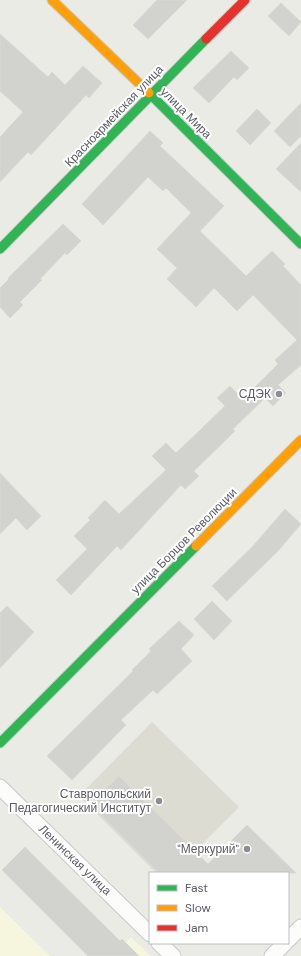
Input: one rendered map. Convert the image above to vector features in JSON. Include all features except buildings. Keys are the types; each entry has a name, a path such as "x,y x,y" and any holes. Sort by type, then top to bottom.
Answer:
{"street":[{"name":"улица Мира","path":"52,0 301,244"},
{"name":"Красноармейская улица","path":"0,249 245,0"},
{"name":"улица Борцов Революции","path":"0,743 301,440"},
{"name":"Ленинская улица","path":"0,787 149,933"},
{"path":"289,939 301,927"},
{"path":"161,944 173,956"},
{"path":"272,956 284,944"}],"shaded area":[{"name":"Ставропольский Педагогический Институт","path":"152,722 239,807 175,872 155,872 79,796"},
{"path":"0,907 50,956 0,956"},
{"path":"131,937 151,956 112,956"}],"traffic: fast":[{"path":"0,249 206,39"},
{"path":"149,93 301,244"},
{"path":"0,743 196,546"}],"traffic: slow":[{"path":"52,0 149,93"},
{"path":"196,546 301,440"}],"traffic: jam":[{"path":"206,39 245,0"}],"place":[{"name":"СДЭК","path":"279,394"},
{"name":"Ставропольский Педагогический Институт","path":"159,801"},
{"name":"\"Меркурий\"","path":"247,849"}]}
